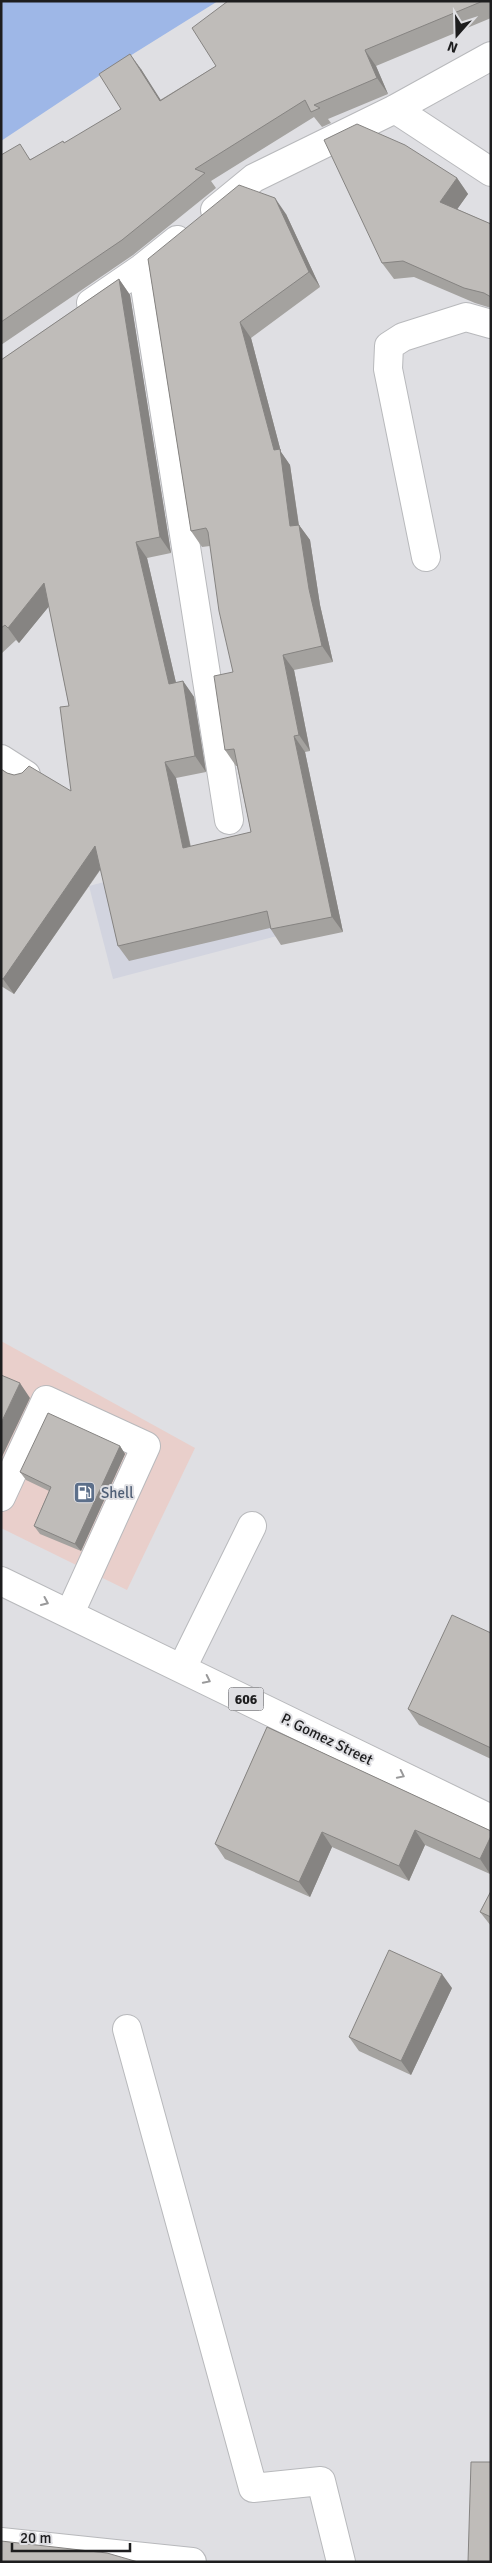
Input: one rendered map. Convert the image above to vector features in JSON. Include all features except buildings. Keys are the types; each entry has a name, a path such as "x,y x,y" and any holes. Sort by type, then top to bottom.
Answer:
{"street":[{"path":"72,316 142,268 254,178 395,109 491,56"},
{"path":"395,109 491,172"},
{"path":"142,268 228,820"},
{"path":"426,557 388,369 389,346 404,337 466,317 491,324"},
{"path":"1,759 26,775"},
{"path":"1,1497 46,1400 146,1446 70,1613"},
{"path":"182,1668 252,1526"},
{"name":"P. Gomez Street","path":"1,1582 70,1613 491,1819"},
{"path":"126,2029 253,2488 321,2481 341,2562"},
{"path":"1,2542 192,2562"}],"shaded area":[{"path":"251,843 277,936 113,979 89,886"},
{"path":"1,1341 195,1448 127,1590 1,1528"}],"water":[{"path":"1,1 218,1 117,64 1,141"}],"place":[{"name":"Shell","path":"85,1493"}]}
